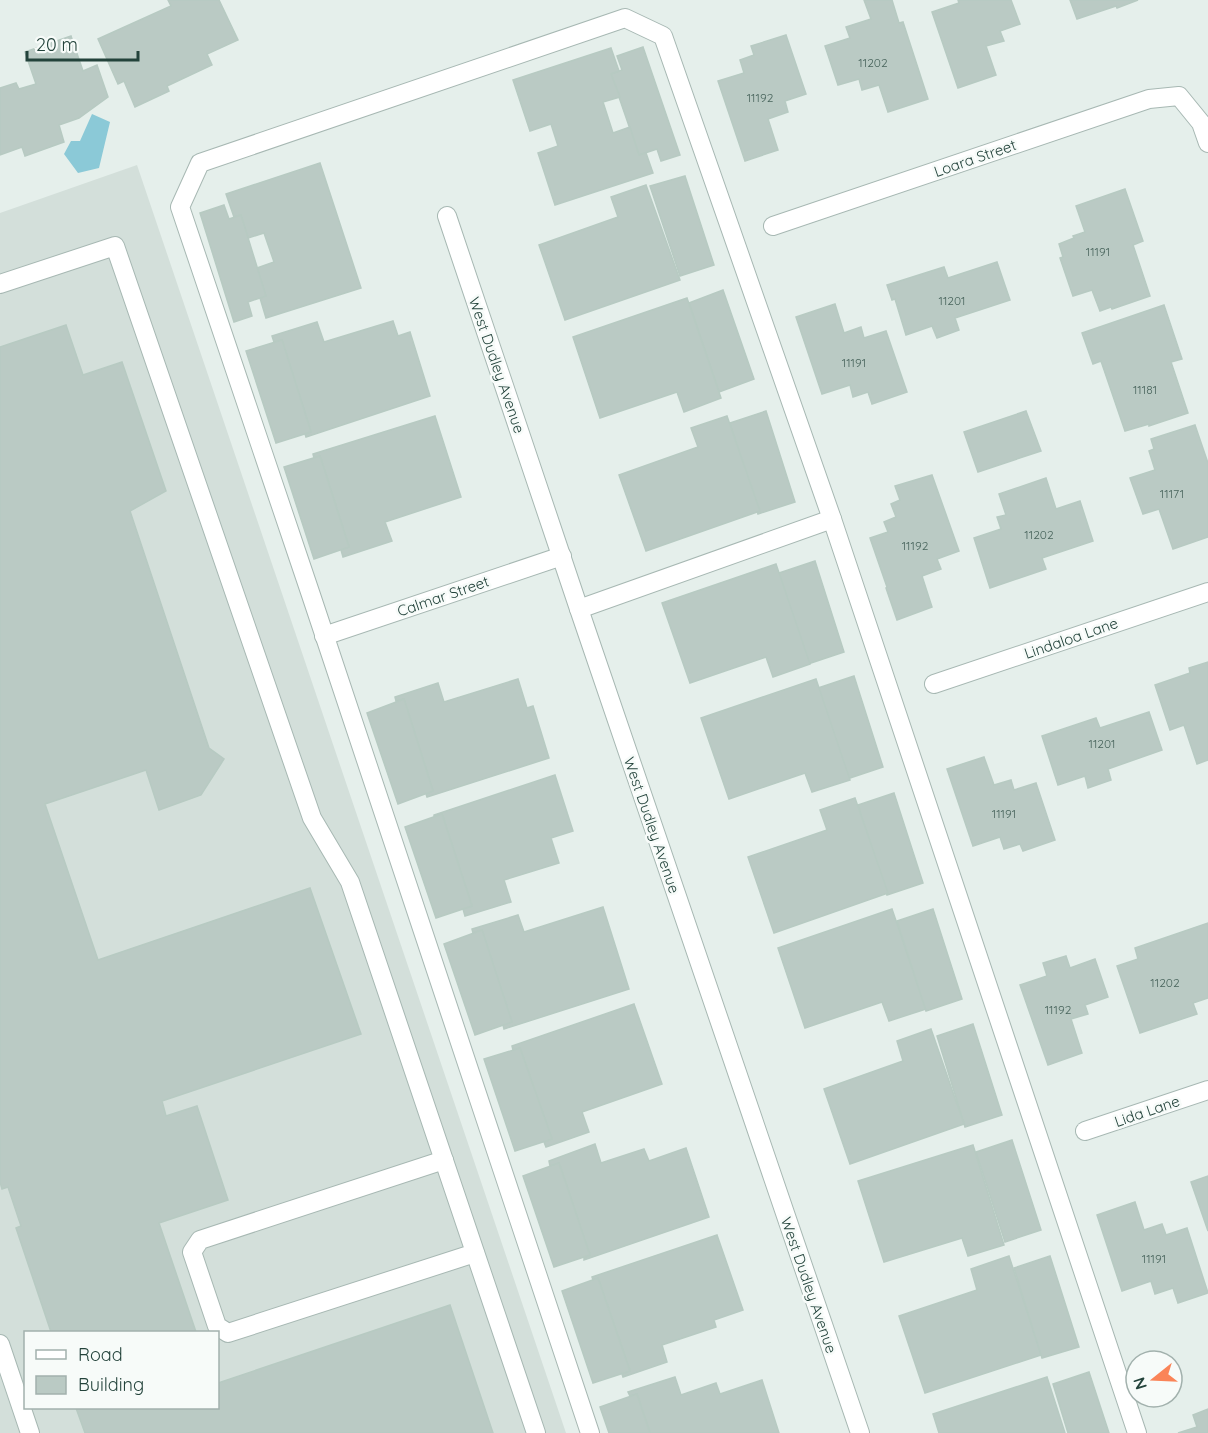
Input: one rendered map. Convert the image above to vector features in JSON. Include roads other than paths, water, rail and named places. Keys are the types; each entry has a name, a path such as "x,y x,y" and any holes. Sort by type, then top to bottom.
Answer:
{"street":[{"path":"590,1433 180,207 200,163 625,18 663,36 832,519 1137,1433"},
{"name":"Loara Street","path":"773,226 1149,99 1179,96 1201,123 1208,143"},
{"name":"West Dudley Avenue","path":"447,216 860,1433"},
{"path":"0,284 115,246 312,818 350,882 536,1433"},
{"path":"579,609 832,519"},
{"name":"Calmar Street","path":"324,636 562,556"},
{"name":"Lindaloa Lane","path":"934,684 1208,592"},
{"name":"Lida Lane","path":"1085,1131 1208,1090"},
{"path":"444,1160 200,1240 192,1252 217,1326 228,1333 476,1253"},
{"path":"0,1344 30,1433"}],"water":[{"path":"92,114 110,122 99,168 78,173 64,154 71,141 80,141"}]}
